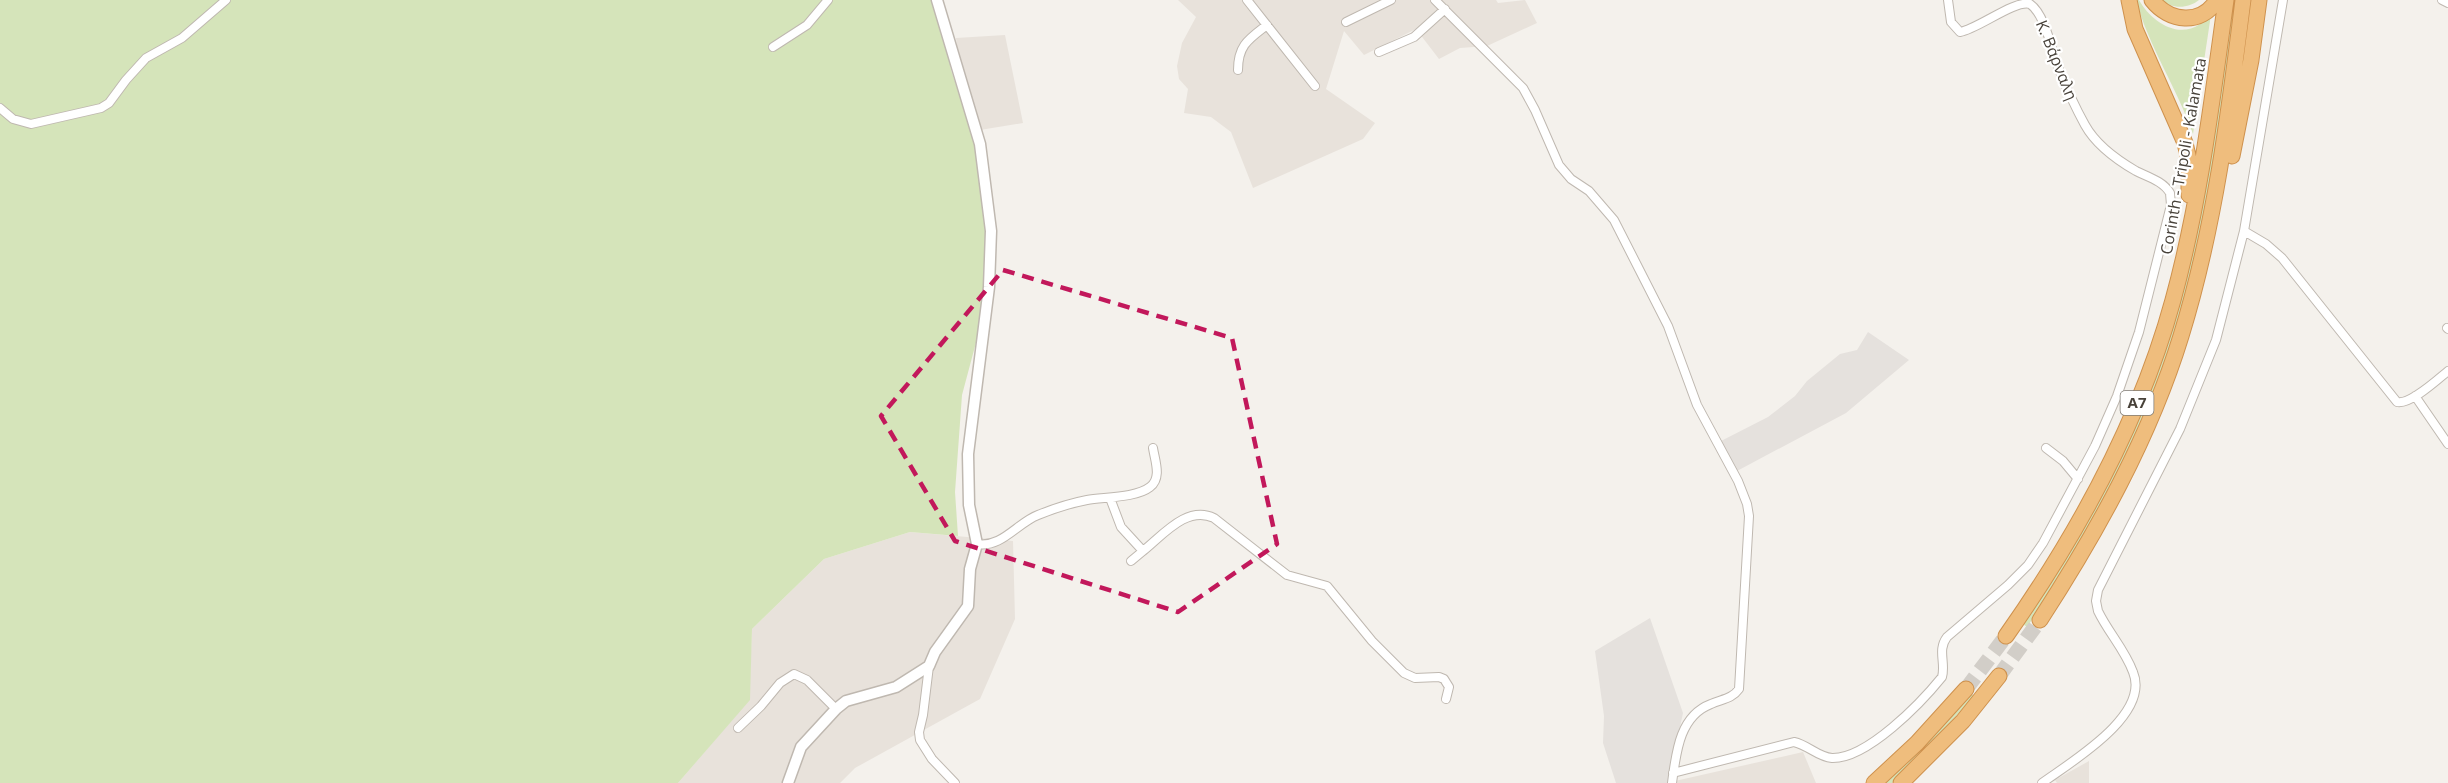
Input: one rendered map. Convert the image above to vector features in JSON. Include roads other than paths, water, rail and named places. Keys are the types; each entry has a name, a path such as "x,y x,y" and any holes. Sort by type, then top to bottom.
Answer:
{"highway":[{"path":"2129,0 2135,29 2177,121 2189,160 2190,193 2173,300"},
{"path":"2152,0 2168,14 2187,19 2202,15 2217,0"},
{"name":"Corinth - Tripoli - Kalamata","path":"2006,636 2056,562 2102,478 2141,392 2173,300 2198,194 2226,0"},
{"name":"Α7","path":"2040,620 2090,540 2131,460 2158,399 2191,303 2217,188 2244,0"},
{"path":"2191,303 2202,276 2222,199 2245,92 2259,0"},
{"path":"1901,783 1963,721 1999,676"},
{"path":"1874,783 1917,743 1966,689"}],"street":[{"path":"0,108 13,119 31,124 101,108 109,103 146,58 182,38 226,0"},
{"path":"773,46 807,25 828,0"},
{"path":"937,0 980,144 990,219 991,249 989,287 968,454 969,505 977,544 970,569 968,606 935,652 929,666 919,732 920,740 932,759 955,783"},
{"path":"1247,0 1315,86"},
{"path":"1346,22 1392,0"},
{"path":"1436,0 1523,88 1559,165 1571,180 1589,191 1614,220 1668,326 1696,405 1738,481 1748,504 1739,689 1728,699 1705,706 1695,714 1681,736 1672,783"},
{"name":"Κ. Βάρναλη","path":"1948,0 1951,22 1960,32 1969,30 2012,5 2020,2 2030,4 2041,19 2058,67 2086,127 2098,142 2114,155 2168,189 2172,205 2139,332 2110,412 2078,479"},
{"path":"2042,783 2091,747 2124,715 2135,696 2134,673 2098,611 2096,601 2098,590 2165,461 2197,391 2222,321 2244,231 2283,0"},
{"path":"2442,0 2448,3"},
{"path":"1379,52 1414,37 1445,9"},
{"path":"1238,70 1238,56 1245,42 1267,25"},
{"path":"2244,231 2266,244 2282,258 2397,402 2402,403 2415,396 2448,371"},
{"path":"2415,396 2448,444"},
{"path":"977,544 992,544 1037,515 1080,501 1110,498 1151,487 1158,472 1153,448"},
{"path":"1673,773 1794,742 1827,757 1840,757 1881,738 1942,677 1944,665 1942,647 1947,637 2008,585 2028,565 2043,543 2078,479 2063,461 2046,448"},
{"path":"1110,498 1121,527 1143,551"},
{"path":"1131,561 1192,514 1203,512 1214,518 1287,576 1327,586 1372,641 1404,673 1415,678 1439,677 1444,679 1449,687 1446,699"},
{"path":"788,783 801,747 836,709 846,701 896,687 929,666"},
{"path":"738,728 761,706 780,683 794,674 807,680 836,709"}],"tunnel":[{"path":"1999,676 2040,620"},
{"path":"1966,689 2006,636"}]}
